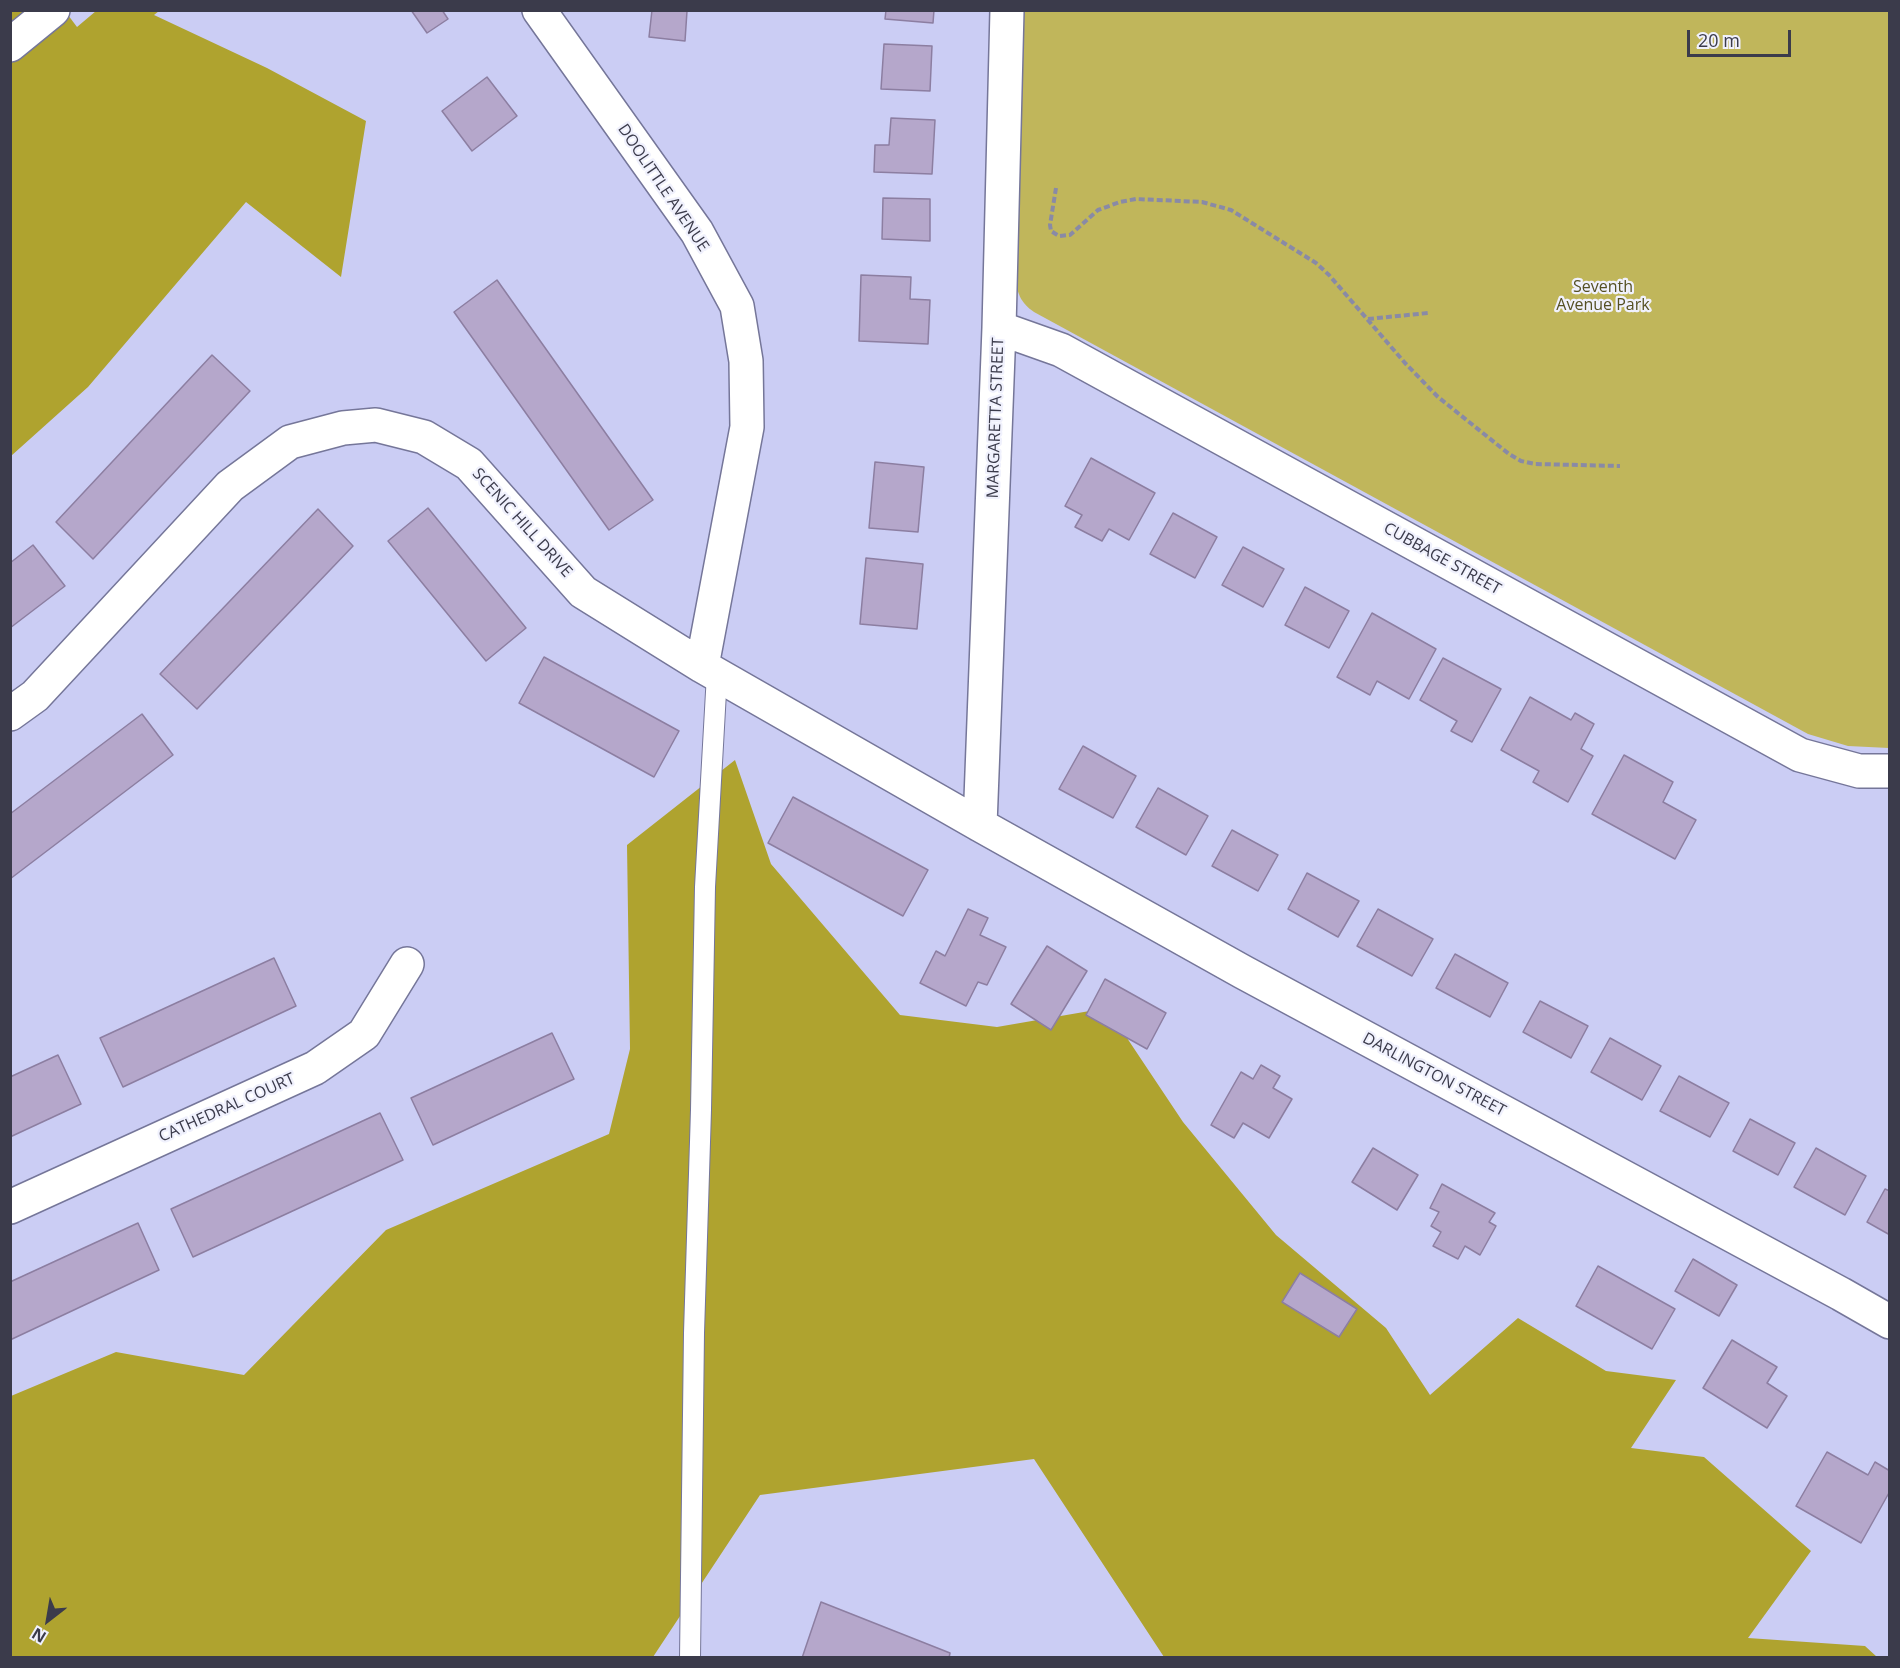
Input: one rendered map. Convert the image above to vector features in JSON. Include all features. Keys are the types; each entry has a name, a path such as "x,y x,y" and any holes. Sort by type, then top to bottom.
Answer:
{"street":[{"path":"10,45 53,10"},
{"name":"DOOLITTLE AVENUE","path":"539,10 697,232 737,306 746,361 747,426 709,670"},
{"name":"MARGARETTA STREET","path":"980,825 999,328 1007,10"},
{"name":"CUBBAGE STREET","path":"999,328 1061,350 1800,755 1859,771 1890,771"},
{"name":"SCENIC HILL DRIVE","path":"10,714 35,696 230,486 290,442 343,428 376,425 424,437 469,464 583,592 709,670 980,825"},
{"name":"DARLINGTON STREET","path":"980,825 1243,972 1890,1322"},
{"name":"CATHEDRAL COURT","path":"10,1207 315,1068 364,1034 407,964"}],"lane":[{"path":"690,1658 693,1380 701,1110 709,670"}],"path":[{"path":"1056,188 1050,225 1051,231 1059,236 1070,236 1098,210 1136,199 1202,202 1231,210 1316,263 1405,363 1438,396 1509,454 1521,461 1535,464 1620,466"},
{"path":"1368,319 1428,313"}],"green space":[{"name":"Seventh Avenue Park","path":"1022,11 1889,11 1889,748 1848,746 1808,734 1030,309 1017,290 1015,279"}],"shaded area":[{"path":"11,11 65,11 77,27 96,11 159,11 154,15 267,68 366,121 341,277 246,202 88,387 11,456"},
{"path":"735,760 771,864 900,1015 997,1027 1107,1008 1183,1122 1276,1235 1386,1328 1430,1395 1518,1318 1606,1371 1676,1380 1631,1448 1704,1457 1811,1551 1748,1638 1865,1646 1877,1657 1164,1657 1034,1459 760,1495 653,1657 11,1658 11,1396 116,1352 244,1375 386,1230 609,1134 630,1049 627,845"}],"building":[{"path":"411,10 442,10 448,19 427,33"},
{"path":"652,10 687,11 685,41 649,37"},
{"path":"886,10 934,10 933,23 885,19"},
{"path":"884,44 932,46 930,91 881,89"},
{"path":"487,77 517,116 472,151 442,111"},
{"path":"891,118 935,120 932,174 874,172 875,145 889,145"},
{"path":"883,198 930,199 930,241 882,239"},
{"path":"861,275 911,277 910,299 930,300 928,344 859,341"},
{"path":"497,280 653,500 609,530 454,312"},
{"path":"212,355 250,391 93,559 56,522"},
{"path":"1091,458 1155,493 1129,540 1109,529 1102,541 1075,527 1082,515 1065,506"},
{"path":"875,462 924,467 918,532 869,528"},
{"path":"428,508 526,628 486,661 388,541"},
{"path":"318,509 353,546 197,709 160,674"},
{"path":"1173,513 1217,537 1195,578 1150,554"},
{"path":"33,545 65,586 10,628 10,563"},
{"path":"1243,547 1284,569 1263,607 1222,585"},
{"path":"866,558 923,564 917,629 860,624"},
{"path":"1305,587 1349,611 1329,648 1285,625"},
{"path":"1372,613 1436,649 1409,699 1377,681 1370,695 1337,677"},
{"path":"544,657 679,731 654,777 519,703"},
{"path":"1443,658 1501,689 1472,742 1451,731 1457,721 1420,700"},
{"path":"1530,697 1571,720 1575,713 1594,724 1581,749 1593,756 1568,802 1533,782 1539,771 1501,750"},
{"path":"142,714 173,755 10,879 10,814"},
{"path":"1083,746 1136,776 1113,818 1059,789"},
{"path":"1624,755 1673,782 1663,802 1696,820 1675,859 1592,814"},
{"path":"1158,788 1208,816 1186,855 1136,827"},
{"path":"793,797 928,870 903,916 768,843"},
{"path":"1232,830 1278,855 1258,891 1212,866"},
{"path":"1307,873 1359,901 1338,937 1288,909"},
{"path":"968,909 988,918 980,935 1006,947 987,985 978,982 966,1006 920,983 936,951 945,956"},
{"path":"1378,909 1433,939 1412,976 1357,946"},
{"path":"1047,946 1087,971 1051,1030 1011,1004"},
{"path":"1455,954 1508,983 1490,1017 1436,988"},
{"path":"274,958 296,1006 123,1087 100,1038"},
{"path":"1105,979 1166,1013 1147,1049 1086,1015"},
{"path":"1540,1001 1588,1026 1571,1058 1523,1032"},
{"path":"552,1033 574,1079 433,1145 411,1098"},
{"path":"1610,1038 1661,1066 1642,1100 1591,1072"},
{"path":"58,1055 81,1104 10,1137 10,1077"},
{"path":"1261,1065 1280,1076 1273,1088 1292,1099 1269,1138 1243,1123 1234,1138 1211,1125 1241,1072 1253,1079"},
{"path":"1679,1076 1729,1103 1710,1137 1660,1111"},
{"path":"380,1113 403,1160 193,1257 171,1209"},
{"path":"1750,1119 1795,1143 1778,1175 1733,1151"},
{"path":"1373,1148 1418,1175 1397,1210 1352,1182"},
{"path":"1816,1148 1866,1176 1845,1215 1794,1187"},
{"path":"1442,1184 1495,1213 1489,1222 1496,1226 1480,1255 1465,1246 1458,1259 1433,1246 1441,1232 1431,1226 1439,1212 1430,1208"},
{"path":"1885,1189 1890,1191 1890,1235 1867,1222"},
{"path":"138,1223 159,1270 10,1340 10,1282"},
{"path":"1693,1259 1737,1285 1719,1316 1675,1291"},
{"path":"1598,1266 1675,1309 1652,1349 1576,1306"},
{"path":"1300,1273 1357,1309 1339,1337 1282,1302"},
{"path":"1732,1340 1777,1367 1767,1383 1787,1396 1767,1428 1703,1388"},
{"path":"1827,1452 1868,1475 1875,1462 1890,1471 1890,1491 1861,1543 1796,1506"},
{"path":"821,1602 950,1653 949,1658 802,1658"}]}
